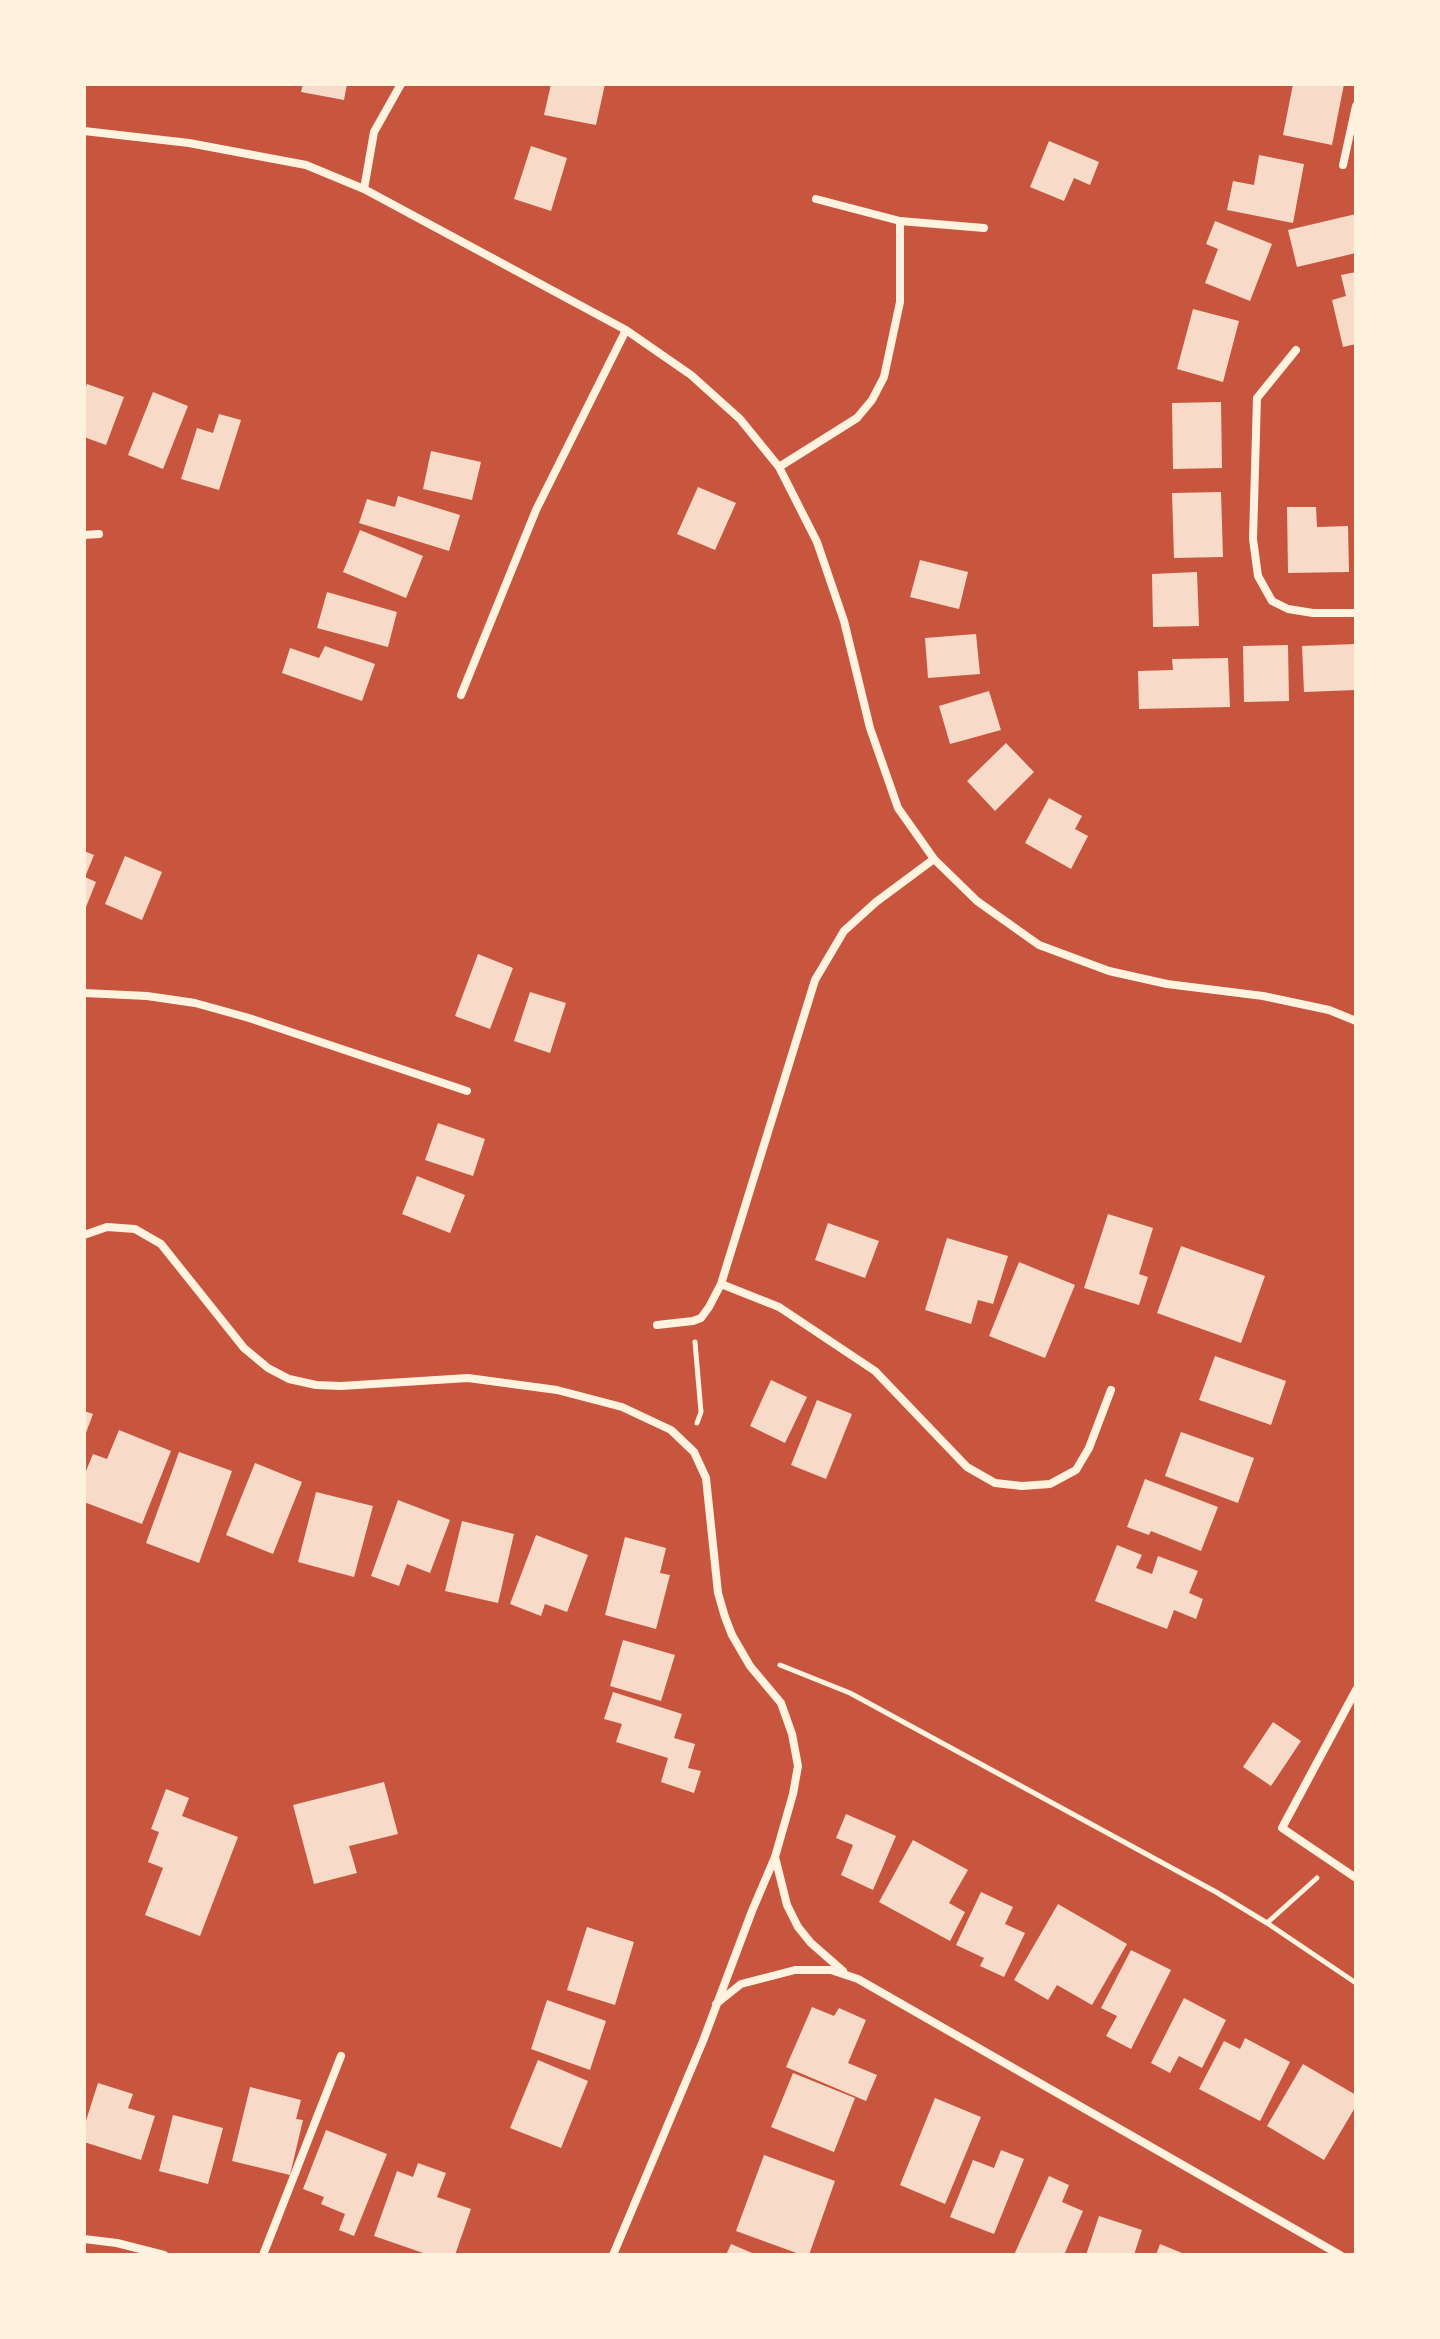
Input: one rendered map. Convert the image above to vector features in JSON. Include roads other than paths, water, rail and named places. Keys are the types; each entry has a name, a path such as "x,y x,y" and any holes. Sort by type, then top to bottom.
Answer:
{"street":[{"path":"364,189 374,132 401,84"},
{"path":"1343,165 1356,106"},
{"path":"84,131 189,143 306,165 364,189 626,330 691,375 740,419 779,467 817,542 844,621 870,728 898,808 934,859 977,901 1039,945 1109,971 1167,984 1276,999 1329,1010 1356,1021"},
{"path":"816,199 900,221 984,228"},
{"path":"779,467 857,418 872,400 884,377 900,302 900,221"},
{"path":"461,695 536,510 626,330"},
{"path":"1296,350 1257,398 1253,539 1258,576 1272,601 1288,609 1313,613 1356,613"},
{"path":"84,535 99,534"},
{"path":"657,1325 701,1318 721,1284 815,980 844,931 876,902 934,859"},
{"path":"84,993 147,996 195,1003 467,1091"},
{"path":"84,1235 107,1227 135,1229 161,1244 244,1348 268,1368 289,1379 341,1386 468,1378 557,1390 622,1407 671,1430 694,1452 706,1478 718,1593 725,1617 750,1666 781,1703 792,1734 798,1766 775,1857 703,2041 613,2255"},
{"path":"721,1284 779,1307 875,1371 967,1467 995,1483 1022,1486 1050,1484 1076,1470 1089,1448 1111,1390"},
{"path":"1356,1690 1282,1828 1356,1878"},
{"path":"775,1857 787,1905 798,1927 834,1965 1340,2255"},
{"path":"715,2005 741,1984 795,1970 831,1970 858,1979"},
{"path":"263,2255 341,2056"},
{"path":"84,2239 117,2243 164,2255"}]}
